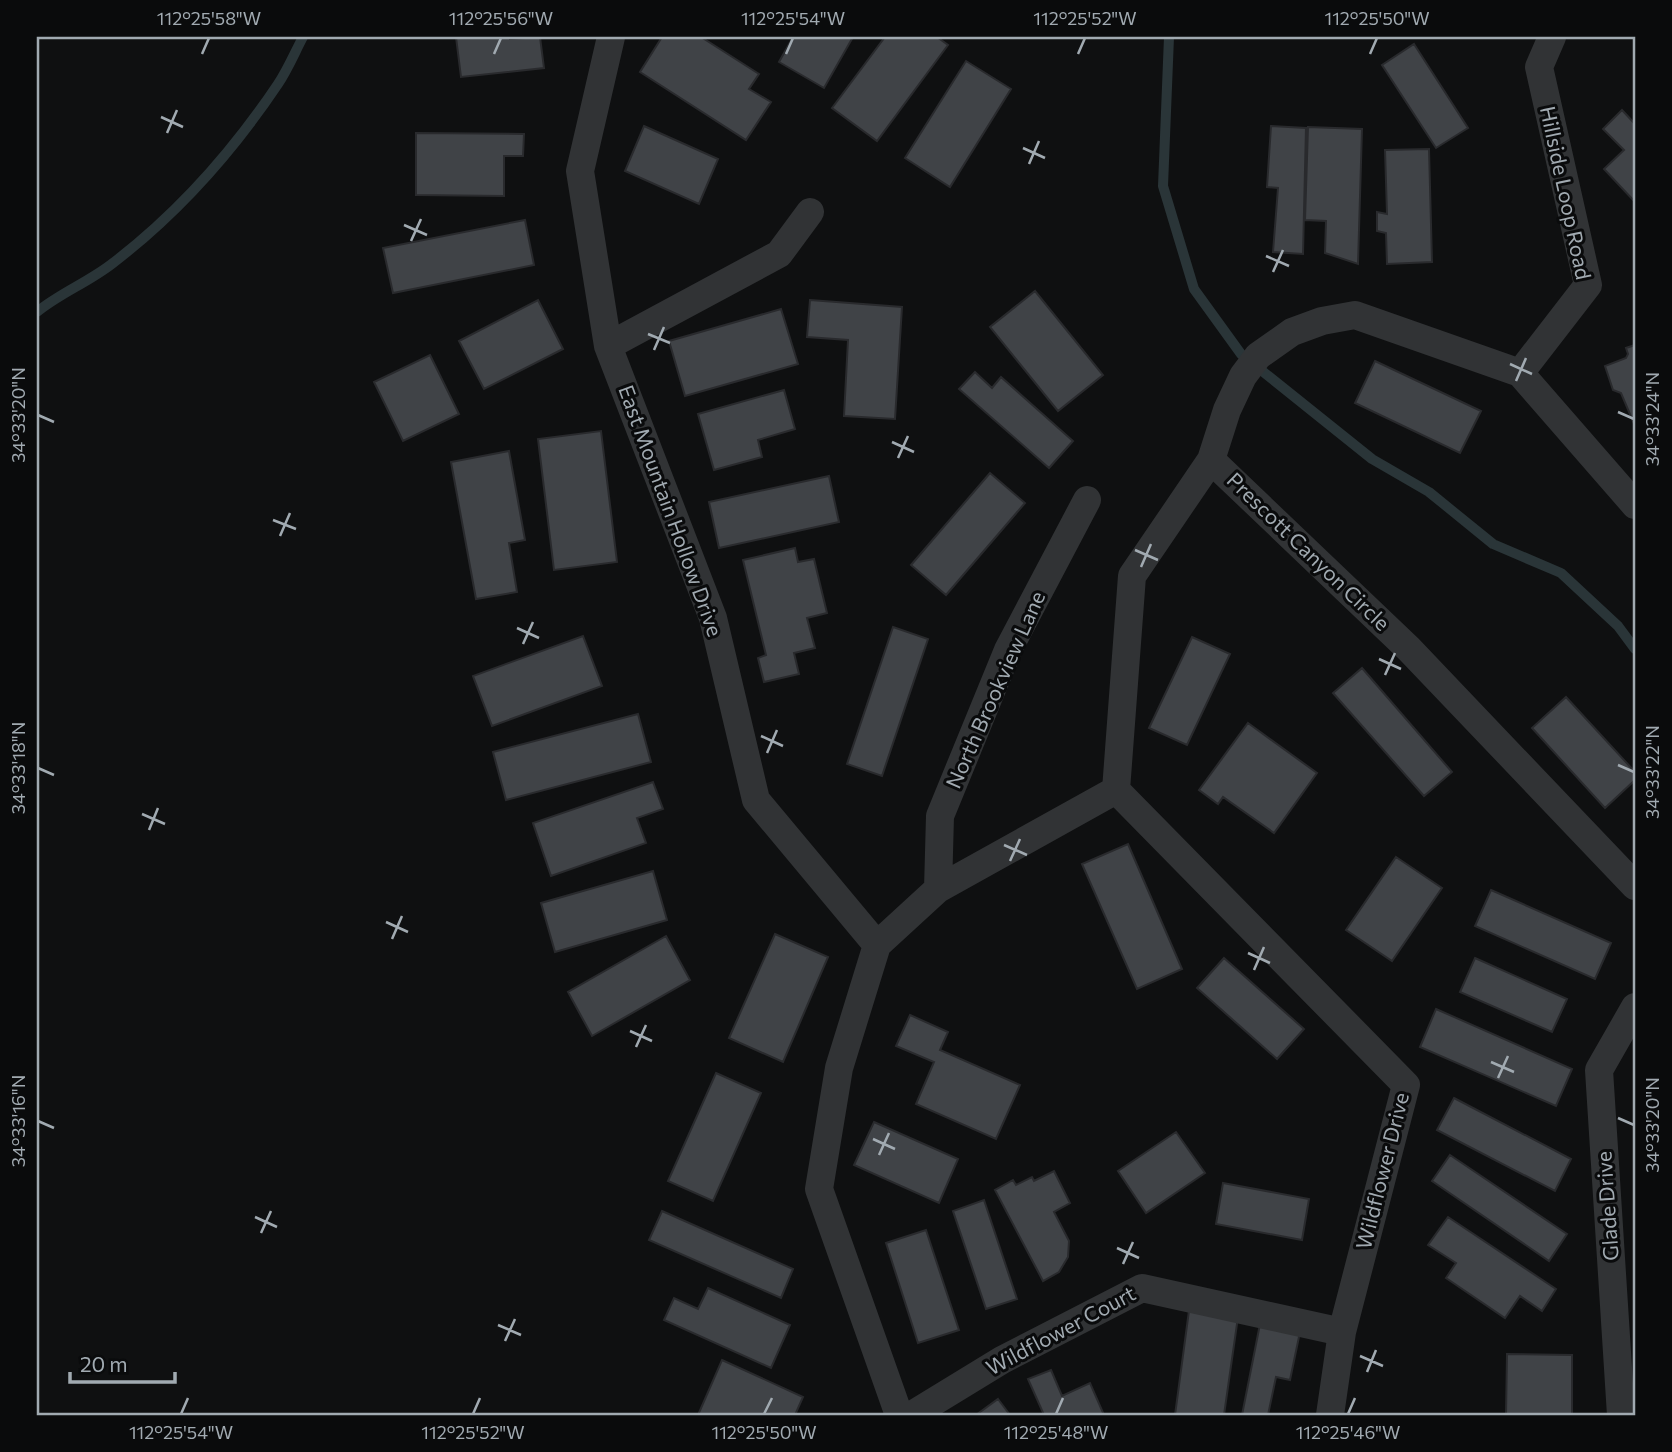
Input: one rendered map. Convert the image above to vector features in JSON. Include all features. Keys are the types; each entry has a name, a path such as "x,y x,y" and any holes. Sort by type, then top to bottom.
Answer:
{"street":[{"name":"East Mountain Hollow Drive","path":"611,37 580,171 608,346 713,618 756,800 877,946"},
{"name":"Hillside Loop Road","path":"1520,373 1588,285 1539,67 1552,37"},
{"path":"608,346 779,254 810,212"},
{"path":"1211,460 1227,410 1243,376 1258,356 1292,332 1322,321 1355,315 1520,373 1635,505"},
{"name":"Prescott Canyon Circle","path":"1116,790 1132,576 1211,460 1409,649 1635,886"},
{"name":"North Brookview Lane","path":"938,889 940,816 1008,650 1087,500"},
{"path":"899,1415 819,1189 839,1068 877,946 938,889 1116,790"},
{"name":"Wildflower Drive","path":"1116,790 1406,1085 1342,1332 1330,1415"},
{"name":"Glade Drive","path":"1621,1415 1599,1070 1635,1007"},
{"name":"Wildflower Court","path":"912,1415 1002,1360 1142,1287 1342,1332"}],"building":[{"path":"456,37 540,37 544,68 461,77"},
{"path":"662,37 701,37 759,74 749,89 771,102 746,140 640,72"},
{"path":"793,37 853,37 824,88 779,62"},
{"path":"885,37 937,37 948,45 877,141 832,108"},
{"path":"1414,44 1468,128 1436,148 1382,65"},
{"path":"966,61 1011,89 950,187 905,158"},
{"path":"1622,110 1635,124 1635,202 1604,169 1624,150 1603,129"},
{"path":"644,126 718,159 699,204 625,171"},
{"path":"1271,126 1306,128 1303,254 1273,252 1278,188 1267,187"},
{"path":"1308,127 1362,129 1358,264 1325,253 1326,221 1305,220"},
{"path":"416,133 524,134 523,156 504,156 504,196 416,195"},
{"path":"1429,149 1432,262 1387,264 1386,233 1377,231 1377,212 1387,214 1385,150"},
{"path":"525,220 534,265 393,293 383,248"},
{"path":"1035,291 1103,375 1058,411 990,327"},
{"path":"538,300 563,349 484,389 459,341"},
{"path":"810,300 902,307 895,419 844,416 848,340 807,337"},
{"path":"781,309 798,364 685,396 669,341"},
{"path":"1635,345 1635,426 1621,393 1613,390 1605,366 1626,358 1626,348"},
{"path":"430,355 459,414 403,441 374,382"},
{"path":"1375,361 1481,411 1460,453 1355,403"},
{"path":"975,372 992,388 1001,377 1073,441 1049,468 959,389"},
{"path":"784,390 795,429 758,440 762,457 714,470 698,414"},
{"path":"601,431 617,562 554,570 538,439"},
{"path":"509,451 525,540 509,543 517,592 476,599 451,462"},
{"path":"990,473 1025,503 946,595 911,565"},
{"path":"829,476 839,522 719,548 709,502"},
{"path":"795,548 798,562 814,559 827,613 807,618 815,648 794,653 799,674 764,682 758,658 766,655 743,560"},
{"path":"893,627 928,639 882,776 847,764"},
{"path":"583,636 602,686 492,726 473,676"},
{"path":"1192,637 1230,654 1187,745 1149,728"},
{"path":"1362,668 1452,772 1424,796 1333,693"},
{"path":"1566,697 1635,772 1635,780 1605,808 1532,728"},
{"path":"638,714 651,762 506,800 493,752"},
{"path":"1248,723 1317,773 1274,833 1223,797 1218,804 1199,790"},
{"path":"653,782 663,809 637,818 646,843 551,876 533,823"},
{"path":"1128,844 1182,969 1137,989 1082,864"},
{"path":"1396,857 1442,888 1392,961 1346,930"},
{"path":"653,871 667,920 555,952 541,903"},
{"path":"1491,890 1611,943 1595,979 1475,926"},
{"path":"775,934 828,957 783,1062 729,1038"},
{"path":"666,936 690,980 592,1036 568,992"},
{"path":"1224,958 1304,1029 1277,1059 1197,988"},
{"path":"1475,958 1567,999 1552,1032 1460,992"},
{"path":"1436,1009 1572,1069 1556,1106 1420,1047"},
{"path":"910,1015 948,1032 940,1050 1020,1085 996,1139 916,1104 934,1062 896,1046"},
{"path":"716,1073 761,1093 713,1201 668,1181"},
{"path":"1454,1098 1571,1159 1555,1191 1437,1130"},
{"path":"874,1122 958,1159 939,1203 854,1165"},
{"path":"1176,1132 1205,1173 1146,1213 1118,1171"},
{"path":"1450,1155 1567,1234 1549,1261 1432,1181"},
{"path":"1054,1171 1070,1203 1054,1212 1069,1241 1068,1257 1059,1272 1043,1281 995,1190 1013,1180 1016,1185 1032,1177 1034,1181"},
{"path":"1223,1183 1309,1199 1302,1240 1216,1224"},
{"path":"984,1200 1017,1299 986,1309 953,1211"},
{"path":"662,1211 793,1269 781,1298 649,1240"},
{"path":"1448,1217 1556,1289 1542,1311 1520,1296 1505,1318 1446,1278 1456,1263 1428,1245"},
{"path":"926,1230 959,1330 918,1343 886,1243"},
{"path":"708,1288 790,1325 771,1368 664,1320 674,1298 698,1309"},
{"path":"1190,1303 1239,1310 1224,1415 1175,1415"},
{"path":"1260,1324 1300,1332 1290,1380 1276,1377 1268,1415 1242,1415"},
{"path":"1507,1354 1572,1355 1572,1415 1506,1415"},
{"path":"722,1360 803,1397 795,1415 698,1415"},
{"path":"1051,1370 1062,1396 1090,1383 1104,1415 1044,1415 1028,1379"},
{"path":"998,1399 1010,1415 976,1415"}],"waterway":[{"path":"37,312 94,276 137,244 203,180 261,109 282,78 303,37"},
{"path":"1169,37 1163,186 1194,289 1241,354 1372,459 1429,492 1493,544 1561,573 1618,626 1635,649"}]}
